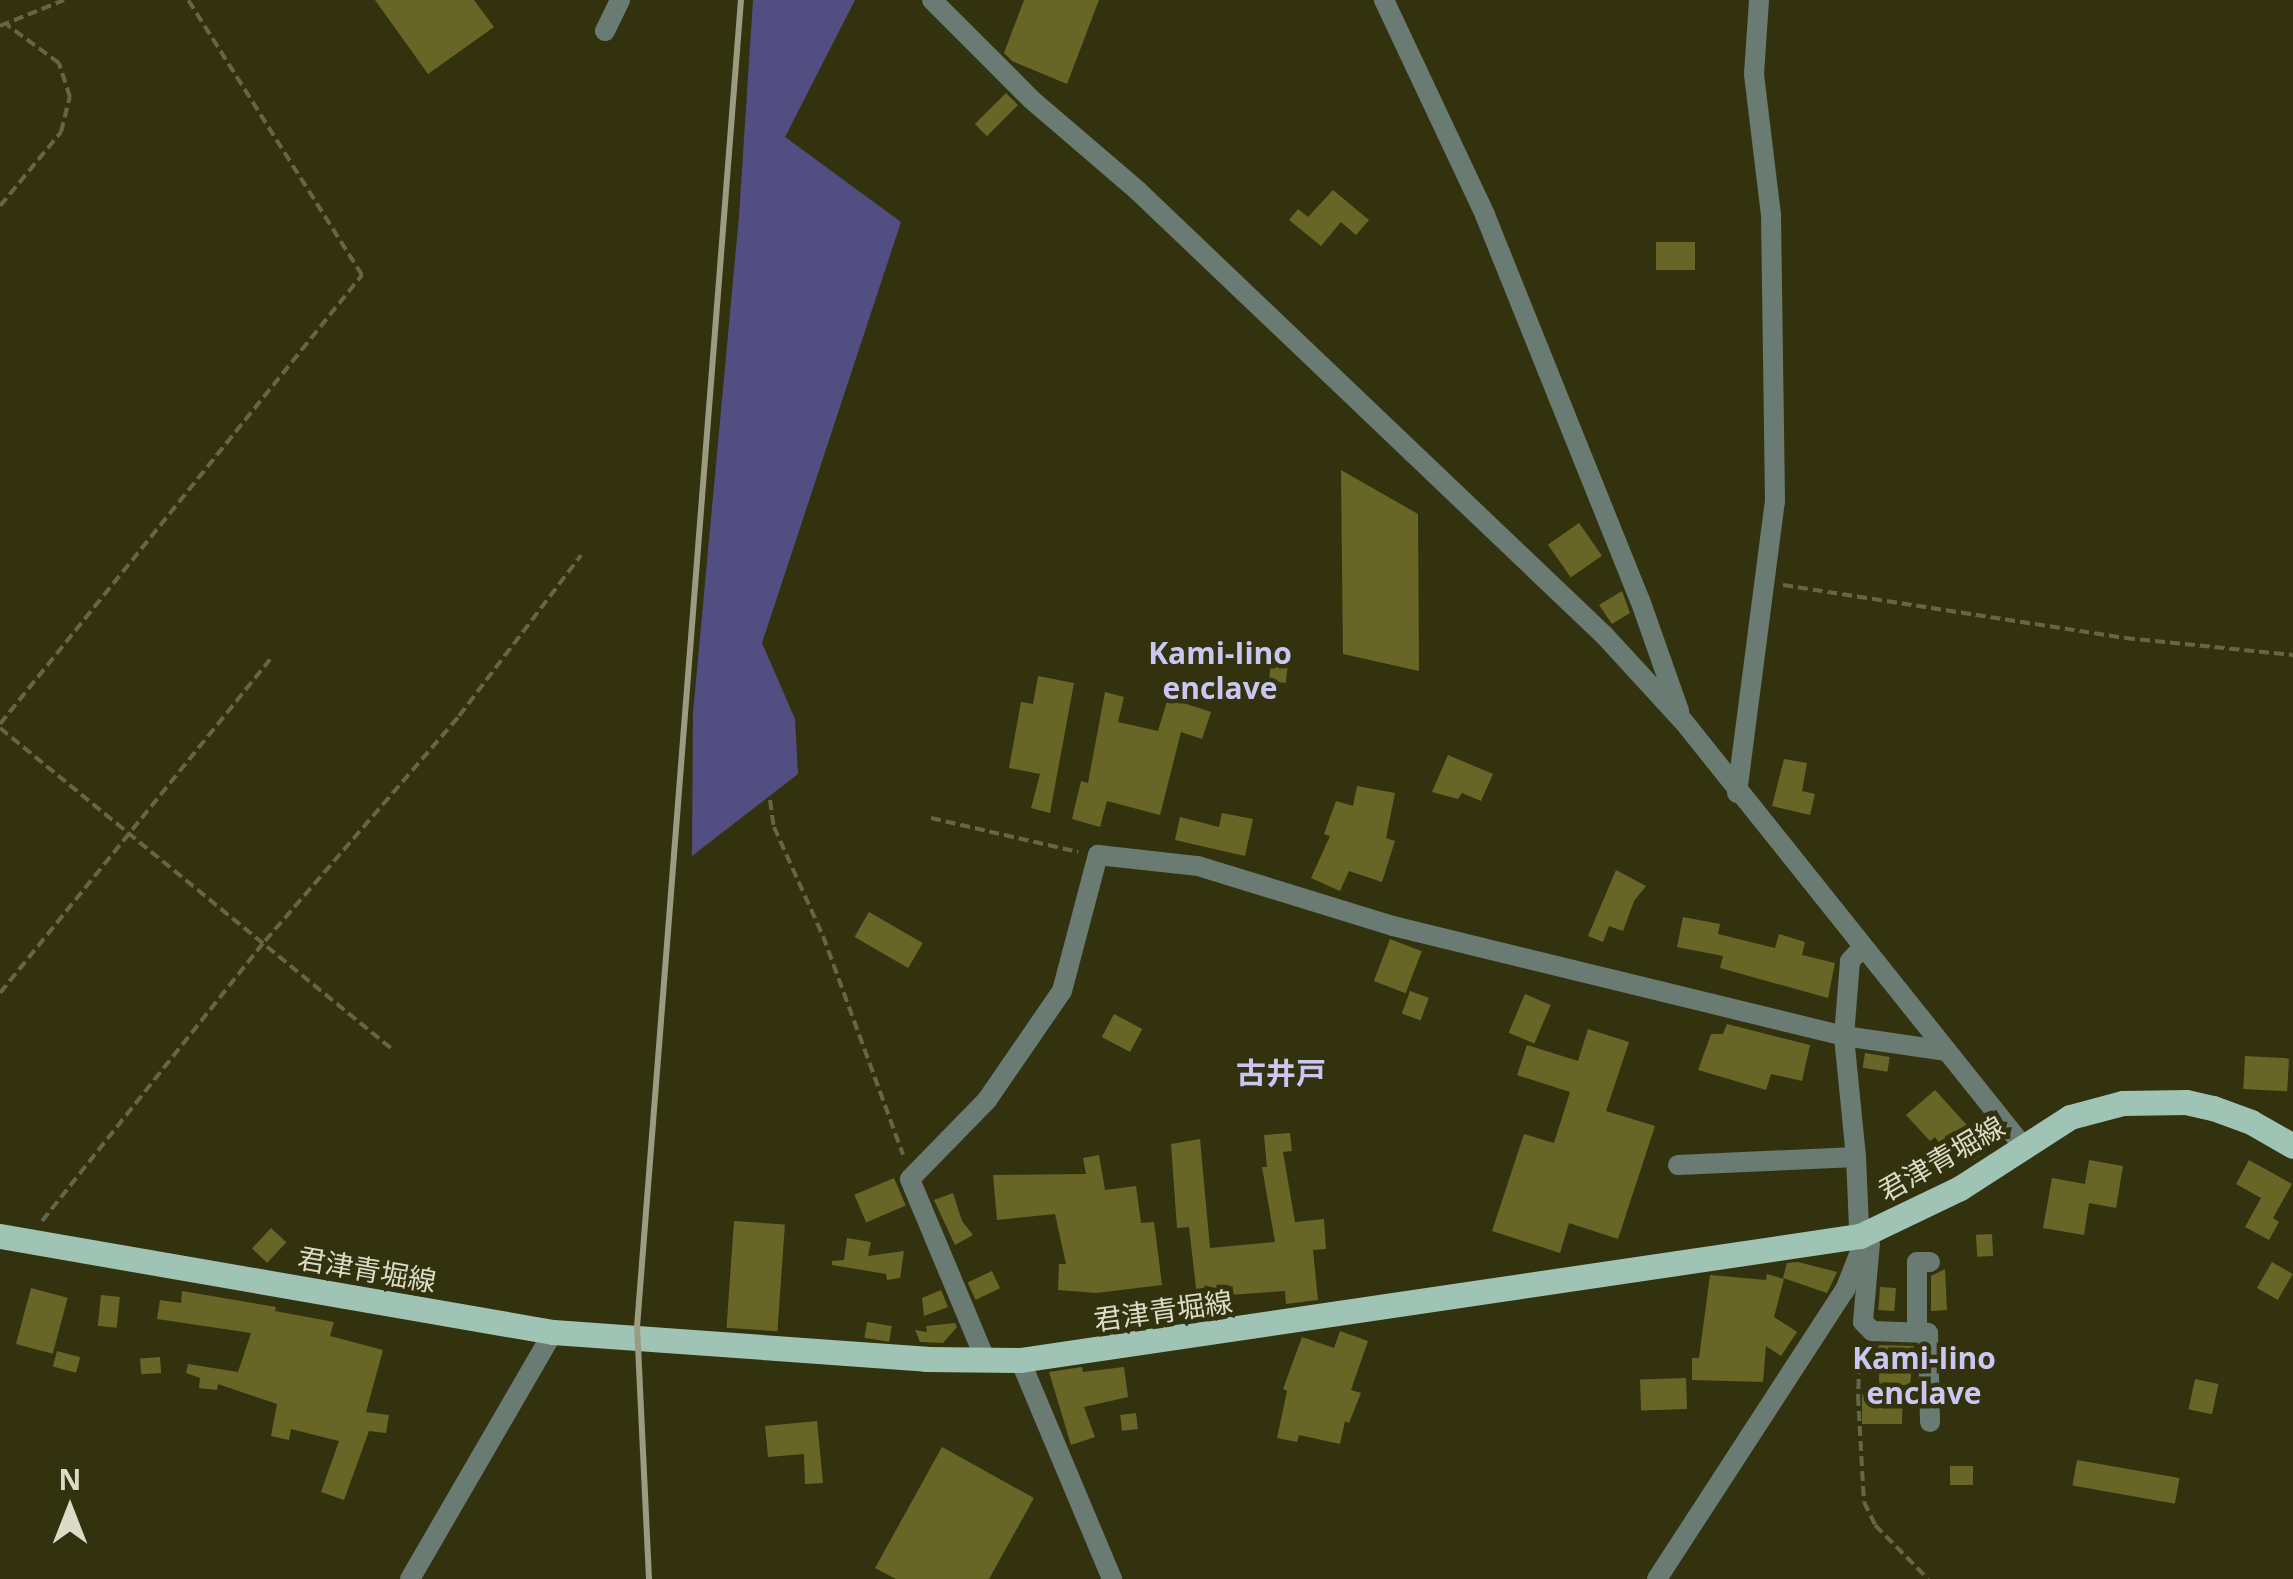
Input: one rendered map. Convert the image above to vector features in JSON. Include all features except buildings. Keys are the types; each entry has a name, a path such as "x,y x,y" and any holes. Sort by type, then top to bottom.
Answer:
{"main road":[{"name":"君津青堀線","path":"0,1236 553,1332 986,1361 1020,1360 1866,1233 1960,1188 2070,1117 2096,1108 2157,1100 2213,1108 2251,1122 2293,1146"}],"street":[{"path":"605,31 620,0"},
{"path":"932,0 1032,100 1138,191 1282,332 1531,562 1684,722 1861,949 2023,1146"},
{"path":"1384,0 1492,233 1640,600 1684,722"},
{"path":"1737,793 1775,501 1771,215 1754,74 1759,0"},
{"path":"986,1361 910,1179 987,1100 1062,991 1098,855 1198,866 1393,926 1844,1036 1948,1051"},
{"path":"1861,949 1850,961 1844,1036 1866,1233 1863,1322 1872,1332 1923,1333"},
{"path":"1678,1165 1856,1157"},
{"path":"1657,1579 1846,1290 1866,1233"},
{"path":"1930,1262 1918,1262 1930,1422"},
{"path":"410,1579 553,1332"},
{"path":"1020,1360 1112,1579"}],"path":[{"path":"4,26 64,0"},
{"path":"188,0 362,275 0,726 392,1049"},
{"path":"0,206 62,132 70,96 59,63 4,26"},
{"path":"26,1240 265,941 460,716 581,554"},
{"path":"1766,582 2124,638 2293,655"},
{"path":"0,993 132,835 270,659"},
{"path":"770,800 774,826 882,1089 910,1179"},
{"path":"932,818 1032,844 1098,855"},
{"path":"1863,1322 1858,1396 1864,1502 1875,1525 1928,1579"}],"shaded area":[{"path":"753,0 855,0 785,137 901,222 762,643 795,719 798,774 692,856 693,713 739,216"}],"railway":[{"path":"649,1579 637,1327 741,0"}],"district":[{"name":"Kami-Iino enclave","path":"1220,670"},
{"name":"古井戸","path":"1281,1073"},
{"name":"Kami-Iino enclave","path":"1924,1375"}]}
